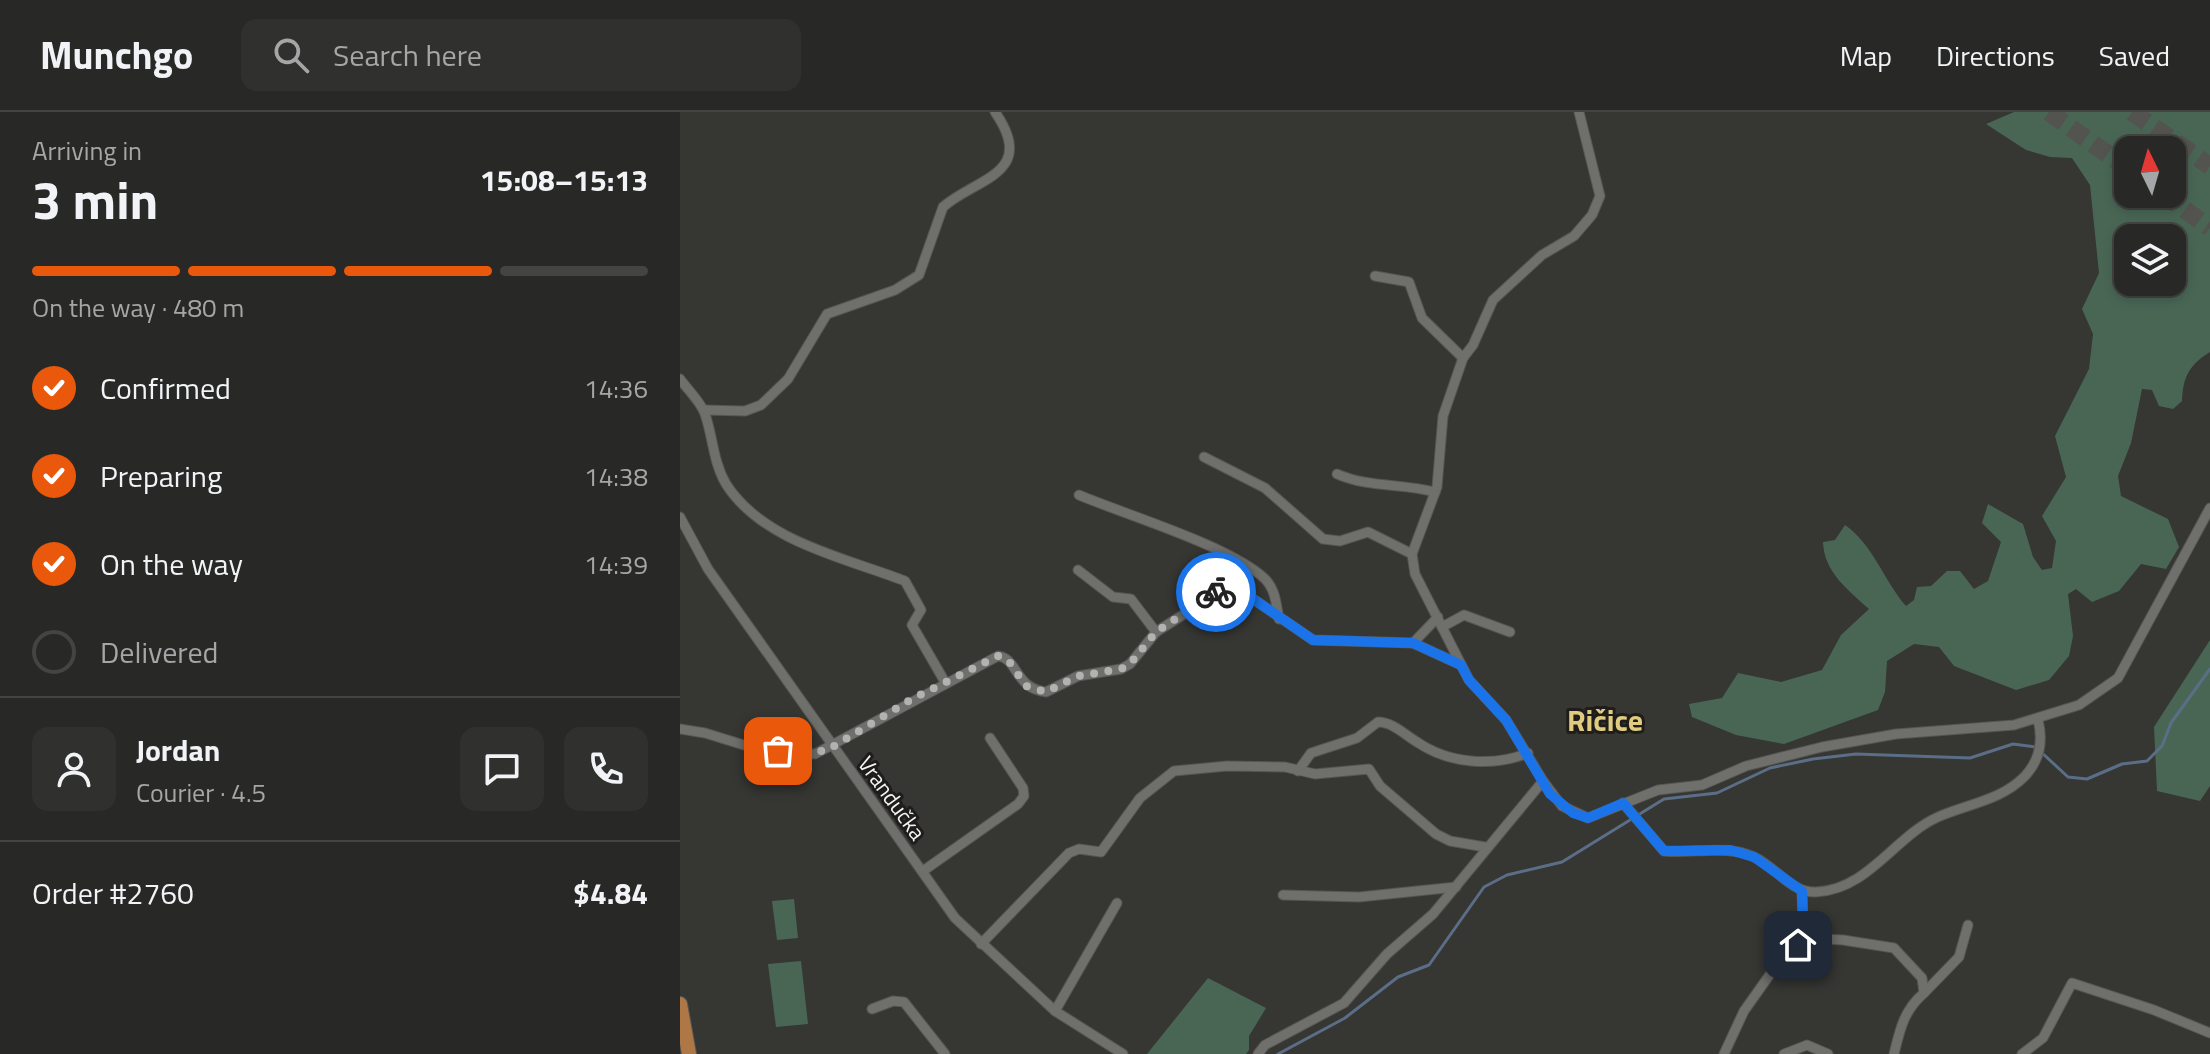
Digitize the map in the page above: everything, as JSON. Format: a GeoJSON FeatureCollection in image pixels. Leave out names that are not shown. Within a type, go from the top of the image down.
{"type":"FeatureCollection","features":[{"type":"Feature","properties":{"kind":"main road"},"geometry":{"type":"LineString","coordinates":[[680,1004],[689,1054]]}},
{"type":"Feature","properties":{"kind":"street"},"geometry":{"type":"LineString","coordinates":[[704,410],[745,411],[761,405],[788,379],[827,314],[895,290],[919,275],[943,207],[988,182],[1003,165],[1008,135],[995,112]]}},
{"type":"Feature","properties":{"kind":"street"},"geometry":{"type":"LineString","coordinates":[[1579,112],[1600,196],[1592,215],[1574,236],[1542,255],[1493,300],[1473,345],[1463,358],[1443,416],[1435,492],[1412,554],[1415,574],[1469,680],[1506,720],[1562,806],[1588,818],[1658,790],[1702,785],[1746,766],[1822,747],[1896,734],[1969,731],[2038,720],[2079,705],[2118,678],[2210,508]]}},
{"type":"Feature","properties":{"kind":"street"},"geometry":{"type":"LineString","coordinates":[[1375,276],[1409,282],[1422,318],[1463,358]]}},
{"type":"Feature","properties":{"kind":"street"},"geometry":{"type":"LineString","coordinates":[[680,379],[704,410],[717,466],[726,484],[751,511],[795,538],[905,581],[921,610],[912,625],[945,682]]}},
{"type":"Feature","properties":{"kind":"street"},"geometry":{"type":"LineString","coordinates":[[1204,457],[1265,488],[1323,539],[1340,541],[1360,531],[1368,532],[1412,554]]}},
{"type":"Feature","properties":{"kind":"street"},"geometry":{"type":"LineString","coordinates":[[1337,474],[1368,485],[1401,484],[1435,492]]}},
{"type":"Feature","properties":{"kind":"street"},"geometry":{"type":"LineString","coordinates":[[1079,495],[1214,549],[1252,570],[1274,591],[1279,619]]}},
{"type":"Feature","properties":{"kind":"street","name":"Vrandučka"},"geometry":{"type":"LineString","coordinates":[[680,517],[708,569],[955,918],[1055,1011],[1123,1054]]}},
{"type":"Feature","properties":{"kind":"street"},"geometry":{"type":"LineString","coordinates":[[1078,570],[1113,597],[1131,599],[1156,632]]}},
{"type":"Feature","properties":{"kind":"street"},"geometry":{"type":"LineString","coordinates":[[680,729],[705,733],[760,750],[815,754],[998,656],[1005,657],[1026,686],[1046,692],[1078,676],[1121,669],[1130,664],[1156,632],[1225,588],[1240,590],[1279,619],[1319,642],[1413,643],[1461,665]]}},
{"type":"Feature","properties":{"kind":"street"},"geometry":{"type":"LineString","coordinates":[[1413,643],[1440,622],[1464,615],[1510,632]]}},
{"type":"Feature","properties":{"kind":"street"},"geometry":{"type":"LineString","coordinates":[[1623,803],[1664,851],[1730,850],[1754,857],[1802,891],[1828,891],[1854,880],[1936,818],[2009,790],[2028,773],[2042,743],[2038,720]]}},
{"type":"Feature","properties":{"kind":"street"},"geometry":{"type":"LineString","coordinates":[[1298,771],[1311,753],[1357,738],[1378,722],[1402,731],[1419,744],[1474,762],[1496,762],[1528,753]]}},
{"type":"Feature","properties":{"kind":"street"},"geometry":{"type":"LineString","coordinates":[[923,871],[1018,804],[1024,796],[1023,788],[990,738]]}},
{"type":"Feature","properties":{"kind":"street"},"geometry":{"type":"LineString","coordinates":[[981,944],[1069,853],[1079,849],[1101,852],[1140,798],[1174,771],[1227,766],[1285,767],[1315,774],[1373,771],[1380,786],[1436,834],[1450,841],[1485,847]]}},
{"type":"Feature","properties":{"kind":"street"},"geometry":{"type":"LineString","coordinates":[[1258,1054],[1265,1045],[1344,1003],[1387,954],[1433,914],[1485,847],[1543,781]]}},
{"type":"Feature","properties":{"kind":"street"},"geometry":{"type":"LineString","coordinates":[[1283,895],[1359,897],[1456,887]]}},
{"type":"Feature","properties":{"kind":"street"},"geometry":{"type":"LineString","coordinates":[[1798,945],[1803,923],[1802,891]]}},
{"type":"Feature","properties":{"kind":"street"},"geometry":{"type":"LineString","coordinates":[[1055,1011],[1117,903]]}},
{"type":"Feature","properties":{"kind":"street"},"geometry":{"type":"LineString","coordinates":[[1894,1054],[1901,1023],[1911,1004],[1959,957],[1968,925]]}},
{"type":"Feature","properties":{"kind":"street"},"geometry":{"type":"LineString","coordinates":[[1724,1054],[1744,1011],[1776,966],[1798,945],[1824,939],[1894,948],[1922,978],[1924,993]]}},
{"type":"Feature","properties":{"kind":"street"},"geometry":{"type":"LineString","coordinates":[[2022,1054],[2043,1038],[2072,983],[2154,1010],[2210,1033]]}},
{"type":"Feature","properties":{"kind":"street"},"geometry":{"type":"LineString","coordinates":[[872,1009],[893,1001],[904,1002],[945,1054]]}},
{"type":"Feature","properties":{"kind":"street"},"geometry":{"type":"LineString","coordinates":[[1784,1054],[1807,1045],[1828,1054]]}},
{"type":"Feature","properties":{"kind":"green space"},"geometry":{"type":"Polygon","coordinates":[[[2014,112],[2210,112],[2210,352],[2188,372],[2182,401],[2173,409],[2159,406],[2152,390],[2142,389],[2131,443],[2118,476],[2121,496],[2168,519],[2179,547],[2166,569],[2141,564],[2119,591],[2092,602],[2076,589],[2068,594],[2073,636],[2069,656],[2049,680],[2016,690],[1954,666],[1939,647],[1914,644],[1887,661],[1885,692],[1878,710],[1784,744],[1736,735],[1692,717],[1689,704],[1722,698],[1738,673],[1781,682],[1822,670],[1841,635],[1869,609],[1838,580],[1824,553],[1823,542],[1835,540],[1845,525],[1871,552],[1906,606],[1914,600],[1917,587],[1931,586],[1947,571],[1960,571],[1974,589],[1988,581],[2001,542],[1982,523],[1988,504],[2023,524],[2033,557],[2042,570],[2052,568],[2056,541],[2042,516],[2066,477],[2055,436],[2089,369],[2093,334],[2082,309],[2099,273],[2090,185],[2072,158],[2050,157],[2026,150],[1986,124],[2014,112]]]}},
{"type":"Feature","properties":{"kind":"green space"},"geometry":{"type":"Polygon","coordinates":[[[2210,640],[2210,786],[2200,801],[2157,791],[2154,727],[2210,640]]]}},
{"type":"Feature","properties":{"kind":"green space"},"geometry":{"type":"Polygon","coordinates":[[[794,899],[798,938],[777,940],[772,901],[794,899]]]}},
{"type":"Feature","properties":{"kind":"green space"},"geometry":{"type":"Polygon","coordinates":[[[801,961],[808,1024],[776,1027],[768,964],[801,961]]]}},
{"type":"Feature","properties":{"kind":"green space"},"geometry":{"type":"Polygon","coordinates":[[[1208,978],[1266,1008],[1249,1036],[1246,1054],[1147,1054],[1208,978]]]}},
{"type":"Feature","properties":{"kind":"waterway"},"geometry":{"type":"LineString","coordinates":[[2041,752],[2068,777],[2087,779],[2122,764],[2147,761],[2162,746],[2171,723],[2210,669]]}},
{"type":"Feature","properties":{"kind":"waterway"},"geometry":{"type":"LineString","coordinates":[[1278,1054],[1345,1018],[1398,977],[1429,965],[1484,887],[1507,875],[1562,862],[1664,799],[1717,793],[1770,768],[1813,759],[1856,754],[1970,758],[2013,744],[2036,747]]}},
{"type":"Feature","properties":{"kind":"tunnel"},"geometry":{"type":"LineString","coordinates":[[2049,112],[2114,159]]}},
{"type":"Feature","properties":{"kind":"tunnel"},"geometry":{"type":"LineString","coordinates":[[2132,112],[2210,166]]}},
{"type":"Feature","properties":{"kind":"tunnel"},"geometry":{"type":"LineString","coordinates":[[2182,208],[2210,228]]}},
{"type":"Feature","properties":{"kind":"way so far"},"geometry":{"type":"LineString","coordinates":[[778,751],[815,754],[826,751],[912,699],[998,656],[1005,657],[1033,691],[1046,692],[1078,676],[1121,669],[1138,658],[1156,632],[1216,592]]}},
{"type":"Feature","properties":{"kind":"district","name":"Ričice"},"geometry":{"type":"Point","coordinates":[1605,721]}},
{"type":"Feature","properties":{"kind":"route"},"geometry":{"type":"LineString","coordinates":[[1216,592],[1225,588],[1240,590],[1272,615],[1319,642],[1413,643],[1461,665],[1469,680],[1506,720],[1550,794],[1562,806],[1588,818],[1623,803],[1664,851],[1730,850],[1754,857],[1802,891],[1803,923],[1798,945]]}}]}
